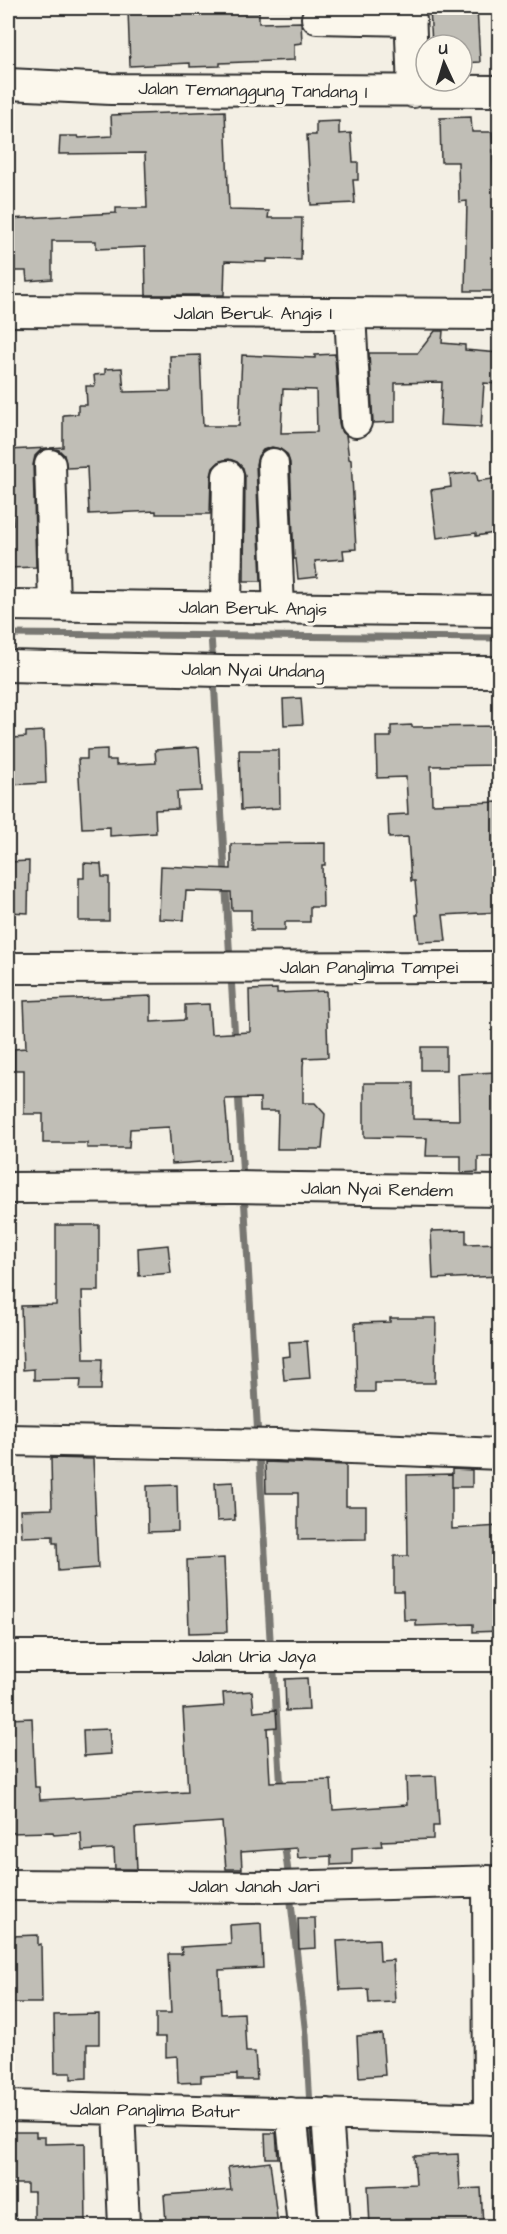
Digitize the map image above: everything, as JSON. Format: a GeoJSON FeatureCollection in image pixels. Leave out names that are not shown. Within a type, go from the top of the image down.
{"type":"FeatureCollection","features":[{"type":"Feature","properties":{"kind":"street"},"geometry":{"type":"LineString","coordinates":[[317,18],[411,14],[413,92]]}},
{"type":"Feature","properties":{"kind":"street","name":"Jalan Temanggung Tandang I"},"geometry":{"type":"LineString","coordinates":[[8,84],[111,89],[500,91]]}},
{"type":"Feature","properties":{"kind":"street","name":"Jalan Beruk Angis I"},"geometry":{"type":"LineString","coordinates":[[8,311],[500,314]]}},
{"type":"Feature","properties":{"kind":"street"},"geometry":{"type":"LineString","coordinates":[[350,314],[356,422]]}},
{"type":"Feature","properties":{"kind":"street"},"geometry":{"type":"LineString","coordinates":[[273,464],[279,609]]}},
{"type":"Feature","properties":{"kind":"street"},"geometry":{"type":"LineString","coordinates":[[50,465],[54,605]]}},
{"type":"Feature","properties":{"kind":"street"},"geometry":{"type":"LineString","coordinates":[[226,608],[228,476]]}},
{"type":"Feature","properties":{"kind":"street","name":"Jalan Beruk Angis"},"geometry":{"type":"LineString","coordinates":[[8,605],[500,611]]}},
{"type":"Feature","properties":{"kind":"street","name":"Jalan Nyai Undang"},"geometry":{"type":"LineString","coordinates":[[8,666],[500,672]]}},
{"type":"Feature","properties":{"kind":"street","name":"Jalan Panglima Tampei"},"geometry":{"type":"LineString","coordinates":[[8,968],[500,967]]}},
{"type":"Feature","properties":{"kind":"street","name":"Jalan Nyai Rendem"},"geometry":{"type":"LineString","coordinates":[[8,1188],[245,1187],[500,1191]]}},
{"type":"Feature","properties":{"kind":"street"},"geometry":{"type":"LineString","coordinates":[[8,1440],[265,1445],[500,1454]]}},
{"type":"Feature","properties":{"kind":"street","name":"Jalan Uria Jaya"},"geometry":{"type":"LineString","coordinates":[[8,1656],[500,1656]]}},
{"type":"Feature","properties":{"kind":"street"},"geometry":{"type":"LineString","coordinates":[[494,1881],[494,2119]]}},
{"type":"Feature","properties":{"kind":"street","name":"Jalan Janah Jari"},"geometry":{"type":"LineString","coordinates":[[8,1885],[292,1887],[494,1881]]}},
{"type":"Feature","properties":{"kind":"street","name":"Jalan Panglima Batur"},"geometry":{"type":"LineString","coordinates":[[8,2106],[494,2119]]}},
{"type":"Feature","properties":{"kind":"street"},"geometry":{"type":"LineString","coordinates":[[119,2109],[124,2226]]}},
{"type":"Feature","properties":{"kind":"street"},"geometry":{"type":"LineString","coordinates":[[303,2226],[310,2114]]}},
{"type":"Feature","properties":{"kind":"street"},"geometry":{"type":"LineString","coordinates":[[310,2114],[335,2226]]}},
{"type":"Feature","properties":{"kind":"building"},"geometry":{"type":"Polygon","coordinates":[[[164,8],[259,8],[259,23],[301,22],[302,43],[294,44],[294,60],[220,63],[220,66],[190,67],[190,63],[130,66],[128,10],[164,10],[164,8]]]}},
{"type":"Feature","properties":{"kind":"building"},"geometry":{"type":"Polygon","coordinates":[[[430,8],[477,8],[480,62],[474,62],[474,33],[431,33],[430,8]]]}},
{"type":"Feature","properties":{"kind":"building"},"geometry":{"type":"Polygon","coordinates":[[[225,111],[229,210],[269,211],[268,218],[302,218],[301,260],[225,261],[224,295],[146,295],[145,247],[96,249],[96,241],[52,241],[52,279],[27,281],[26,271],[14,271],[13,257],[8,258],[8,219],[116,213],[116,208],[147,208],[145,153],[59,154],[60,136],[78,136],[79,138],[112,136],[111,115],[225,111]]]}},
{"type":"Feature","properties":{"kind":"building"},"geometry":{"type":"Polygon","coordinates":[[[471,117],[472,132],[492,132],[496,211],[500,211],[498,291],[465,291],[467,201],[459,202],[458,162],[441,162],[440,118],[471,117]]]}},
{"type":"Feature","properties":{"kind":"building"},"geometry":{"type":"Polygon","coordinates":[[[339,121],[339,134],[351,133],[353,162],[358,162],[358,180],[353,180],[355,203],[311,205],[307,135],[316,135],[316,122],[339,121]]]}},
{"type":"Feature","properties":{"kind":"building"},"geometry":{"type":"Polygon","coordinates":[[[435,331],[443,331],[442,343],[465,345],[465,350],[499,353],[497,384],[484,383],[481,427],[440,425],[442,382],[395,383],[395,422],[373,423],[369,353],[418,353],[435,331]]]}},
{"type":"Feature","properties":{"kind":"building"},"geometry":{"type":"Polygon","coordinates":[[[335,354],[339,423],[341,431],[346,435],[351,460],[356,549],[343,550],[344,559],[315,561],[317,577],[298,579],[296,559],[294,559],[290,463],[287,454],[280,449],[272,447],[263,450],[258,456],[256,464],[261,581],[244,581],[245,476],[243,468],[237,462],[229,459],[220,461],[213,468],[210,514],[156,514],[156,511],[89,514],[87,467],[67,468],[64,455],[59,450],[50,448],[63,447],[63,415],[78,414],[78,405],[87,405],[86,386],[95,386],[94,375],[105,374],[105,369],[122,368],[124,392],[171,391],[170,356],[200,355],[203,426],[239,426],[242,355],[315,358],[315,355],[335,354]],[[283,389],[281,433],[317,432],[316,390],[283,389]]]}},
{"type":"Feature","properties":{"kind":"building"},"geometry":{"type":"Polygon","coordinates":[[[48,448],[35,456],[33,465],[36,567],[8,568],[8,525],[13,525],[11,492],[8,492],[8,450],[48,448]]]}},
{"type":"Feature","properties":{"kind":"building"},"geometry":{"type":"Polygon","coordinates":[[[476,472],[478,481],[500,478],[500,532],[437,538],[431,490],[451,487],[450,475],[476,472]]]}},
{"type":"Feature","properties":{"kind":"building"},"geometry":{"type":"Polygon","coordinates":[[[301,698],[303,724],[284,725],[283,699],[301,698]]]}},
{"type":"Feature","properties":{"kind":"building"},"geometry":{"type":"Polygon","coordinates":[[[412,725],[412,727],[500,726],[500,765],[431,766],[432,804],[500,802],[500,912],[443,915],[446,941],[419,942],[415,881],[411,881],[408,837],[389,838],[388,815],[408,814],[406,777],[377,778],[376,737],[391,737],[391,726],[412,725]]]}},
{"type":"Feature","properties":{"kind":"building"},"geometry":{"type":"Polygon","coordinates":[[[44,731],[46,783],[8,785],[8,749],[13,749],[13,738],[26,737],[26,732],[44,731]]]}},
{"type":"Feature","properties":{"kind":"building"},"geometry":{"type":"Polygon","coordinates":[[[199,747],[202,791],[177,792],[178,809],[155,810],[156,833],[110,836],[110,827],[82,828],[78,759],[87,759],[87,750],[107,749],[107,760],[116,760],[116,765],[156,763],[155,750],[199,747]]]}},
{"type":"Feature","properties":{"kind":"building"},"geometry":{"type":"Polygon","coordinates":[[[239,750],[279,750],[280,808],[241,810],[239,750]]]}},
{"type":"Feature","properties":{"kind":"building"},"geometry":{"type":"Polygon","coordinates":[[[325,843],[325,865],[322,865],[323,907],[310,907],[310,922],[285,922],[285,930],[251,930],[251,910],[232,910],[231,892],[186,891],[184,920],[159,919],[161,866],[231,869],[231,844],[325,843]]]}},
{"type":"Feature","properties":{"kind":"building"},"geometry":{"type":"Polygon","coordinates":[[[29,861],[28,913],[8,912],[8,862],[29,861]]]}},
{"type":"Feature","properties":{"kind":"building"},"geometry":{"type":"Polygon","coordinates":[[[84,863],[101,864],[102,877],[109,877],[109,921],[79,921],[79,878],[84,878],[84,863]]]}},
{"type":"Feature","properties":{"kind":"building"},"geometry":{"type":"Polygon","coordinates":[[[277,989],[277,993],[326,991],[328,1057],[304,1058],[303,1066],[303,1103],[315,1103],[325,1114],[322,1149],[277,1149],[278,1111],[260,1111],[260,1098],[225,1099],[230,1160],[172,1164],[169,1127],[130,1129],[129,1148],[87,1148],[87,1143],[43,1143],[43,1114],[24,1114],[24,1070],[14,1070],[14,1049],[26,1048],[24,1001],[151,996],[151,1022],[185,1020],[185,1005],[209,1004],[211,1034],[250,1032],[249,990],[277,989]]]}},
{"type":"Feature","properties":{"kind":"building"},"geometry":{"type":"Polygon","coordinates":[[[421,1047],[446,1047],[446,1070],[421,1070],[421,1047]]]}},
{"type":"Feature","properties":{"kind":"building"},"geometry":{"type":"Polygon","coordinates":[[[496,1072],[499,1157],[478,1157],[478,1172],[461,1173],[461,1156],[426,1156],[427,1138],[364,1137],[364,1083],[413,1083],[413,1119],[459,1120],[458,1074],[496,1072]]]}},
{"type":"Feature","properties":{"kind":"building"},"geometry":{"type":"Polygon","coordinates":[[[56,1225],[99,1225],[99,1291],[82,1291],[84,1359],[102,1359],[101,1390],[80,1390],[81,1379],[34,1380],[34,1369],[23,1370],[21,1306],[56,1305],[56,1225]]]}},
{"type":"Feature","properties":{"kind":"building"},"geometry":{"type":"Polygon","coordinates":[[[466,1230],[466,1244],[500,1243],[500,1276],[433,1279],[431,1231],[466,1230]]]}},
{"type":"Feature","properties":{"kind":"building"},"geometry":{"type":"Polygon","coordinates":[[[168,1245],[171,1273],[139,1276],[138,1248],[168,1245]]]}},
{"type":"Feature","properties":{"kind":"building"},"geometry":{"type":"Polygon","coordinates":[[[390,1318],[436,1318],[435,1383],[375,1383],[375,1392],[357,1392],[355,1323],[390,1322],[390,1318]]]}},
{"type":"Feature","properties":{"kind":"building"},"geometry":{"type":"Polygon","coordinates":[[[307,1341],[310,1378],[284,1380],[282,1357],[290,1356],[289,1342],[307,1341]]]}},
{"type":"Feature","properties":{"kind":"building"},"geometry":{"type":"Polygon","coordinates":[[[51,1458],[93,1459],[98,1568],[58,1571],[57,1543],[53,1543],[53,1536],[22,1537],[20,1510],[52,1509],[51,1458]]]}},
{"type":"Feature","properties":{"kind":"building"},"geometry":{"type":"Polygon","coordinates":[[[265,1462],[346,1465],[346,1506],[366,1506],[366,1539],[298,1540],[298,1493],[266,1493],[265,1462]]]}},
{"type":"Feature","properties":{"kind":"building"},"geometry":{"type":"Polygon","coordinates":[[[452,1469],[472,1470],[472,1487],[452,1487],[452,1469]]]}},
{"type":"Feature","properties":{"kind":"building"},"geometry":{"type":"Polygon","coordinates":[[[452,1474],[452,1529],[500,1526],[500,1631],[473,1632],[473,1624],[416,1626],[416,1620],[404,1620],[403,1592],[394,1592],[394,1556],[408,1556],[407,1475],[452,1474]]]}},
{"type":"Feature","properties":{"kind":"building"},"geometry":{"type":"Polygon","coordinates":[[[233,1482],[235,1520],[217,1521],[215,1483],[233,1482]]]}},
{"type":"Feature","properties":{"kind":"building"},"geometry":{"type":"Polygon","coordinates":[[[177,1485],[178,1531],[148,1532],[147,1486],[177,1485]]]}},
{"type":"Feature","properties":{"kind":"building"},"geometry":{"type":"Polygon","coordinates":[[[224,1558],[227,1632],[189,1633],[187,1560],[224,1558]]]}},
{"type":"Feature","properties":{"kind":"building"},"geometry":{"type":"Polygon","coordinates":[[[307,1678],[309,1710],[286,1711],[285,1679],[307,1678]]]}},
{"type":"Feature","properties":{"kind":"building"},"geometry":{"type":"Polygon","coordinates":[[[252,1691],[254,1712],[276,1710],[277,1727],[267,1728],[270,1782],[331,1780],[333,1810],[407,1805],[406,1777],[436,1776],[439,1826],[433,1826],[433,1839],[381,1841],[382,1846],[352,1848],[352,1864],[331,1865],[331,1856],[298,1858],[297,1848],[241,1852],[242,1869],[226,1869],[222,1822],[135,1828],[137,1869],[115,1869],[114,1849],[82,1851],[81,1833],[54,1835],[53,1832],[8,1833],[8,1719],[32,1718],[35,1787],[39,1787],[40,1800],[188,1792],[183,1709],[224,1706],[223,1693],[252,1691]]]}},
{"type":"Feature","properties":{"kind":"building"},"geometry":{"type":"Polygon","coordinates":[[[109,1729],[111,1754],[84,1756],[83,1730],[109,1729]]]}},
{"type":"Feature","properties":{"kind":"building"},"geometry":{"type":"Polygon","coordinates":[[[298,1918],[315,1918],[316,1948],[299,1949],[298,1918]]]}},
{"type":"Feature","properties":{"kind":"building"},"geometry":{"type":"Polygon","coordinates":[[[261,1923],[263,1968],[219,1970],[221,2014],[244,2013],[246,2052],[255,2052],[257,2080],[237,2080],[237,2074],[201,2076],[201,2082],[178,2083],[177,2056],[166,2057],[166,2037],[156,2037],[156,2013],[171,2013],[168,1954],[182,1954],[181,1947],[231,1944],[230,1925],[261,1923]]]}},
{"type":"Feature","properties":{"kind":"building"},"geometry":{"type":"Polygon","coordinates":[[[38,1935],[38,1945],[41,1944],[42,2003],[8,2003],[8,1945],[11,1945],[11,1936],[38,1935]]]}},
{"type":"Feature","properties":{"kind":"building"},"geometry":{"type":"Polygon","coordinates":[[[379,1939],[380,1961],[393,1960],[395,2002],[369,2003],[368,1989],[340,1990],[337,1941],[379,1939]]]}},
{"type":"Feature","properties":{"kind":"building"},"geometry":{"type":"Polygon","coordinates":[[[99,2014],[99,2044],[87,2044],[87,2078],[71,2079],[71,2073],[55,2073],[54,2015],[99,2014]]]}},
{"type":"Feature","properties":{"kind":"building"},"geometry":{"type":"Polygon","coordinates":[[[382,2034],[385,2075],[359,2077],[357,2036],[382,2034]]]}},
{"type":"Feature","properties":{"kind":"building"},"geometry":{"type":"Polygon","coordinates":[[[8,2132],[36,2132],[36,2137],[45,2137],[45,2144],[85,2143],[86,2226],[34,2226],[34,2192],[27,2192],[27,2184],[8,2184],[8,2132]]]}},
{"type":"Feature","properties":{"kind":"building"},"geometry":{"type":"Polygon","coordinates":[[[265,2133],[276,2133],[278,2158],[266,2158],[265,2133]]]}},
{"type":"Feature","properties":{"kind":"building"},"geometry":{"type":"Polygon","coordinates":[[[458,2154],[460,2189],[481,2188],[483,2226],[370,2226],[368,2186],[416,2184],[414,2156],[458,2154]]]}},
{"type":"Feature","properties":{"kind":"building"},"geometry":{"type":"Polygon","coordinates":[[[270,2162],[278,2226],[189,2226],[189,2222],[166,2223],[164,2195],[231,2190],[228,2167],[270,2162]]]}},
{"type":"Feature","properties":{"kind":"waterway"},"geometry":{"type":"LineString","coordinates":[[8,634],[500,638]]}},
{"type":"Feature","properties":{"kind":"waterway"},"geometry":{"type":"LineString","coordinates":[[211,635],[213,665]]}},
{"type":"Feature","properties":{"kind":"waterway"},"geometry":{"type":"LineString","coordinates":[[214,679],[230,962]]}},
{"type":"Feature","properties":{"kind":"waterway"},"geometry":{"type":"LineString","coordinates":[[231,976],[235,1040]]}},
{"type":"Feature","properties":{"kind":"waterway"},"geometry":{"type":"LineString","coordinates":[[238,1090],[243,1180]]}},
{"type":"Feature","properties":{"kind":"waterway"},"geometry":{"type":"LineString","coordinates":[[244,1194],[258,1438]]}},
{"type":"Feature","properties":{"kind":"waterway"},"geometry":{"type":"LineString","coordinates":[[259,1452],[270,1638]]}},
{"type":"Feature","properties":{"kind":"waterway"},"geometry":{"type":"LineString","coordinates":[[274,1673],[281,1791]]}},
{"type":"Feature","properties":{"kind":"waterway"},"geometry":{"type":"LineString","coordinates":[[284,1840],[289,1880]]}},
{"type":"Feature","properties":{"kind":"waterway"},"geometry":{"type":"LineString","coordinates":[[290,1894],[306,2035],[310,2107]]}},
{"type":"Feature","properties":{"kind":"waterway"},"geometry":{"type":"LineString","coordinates":[[310,2121],[314,2194]]}}]}
